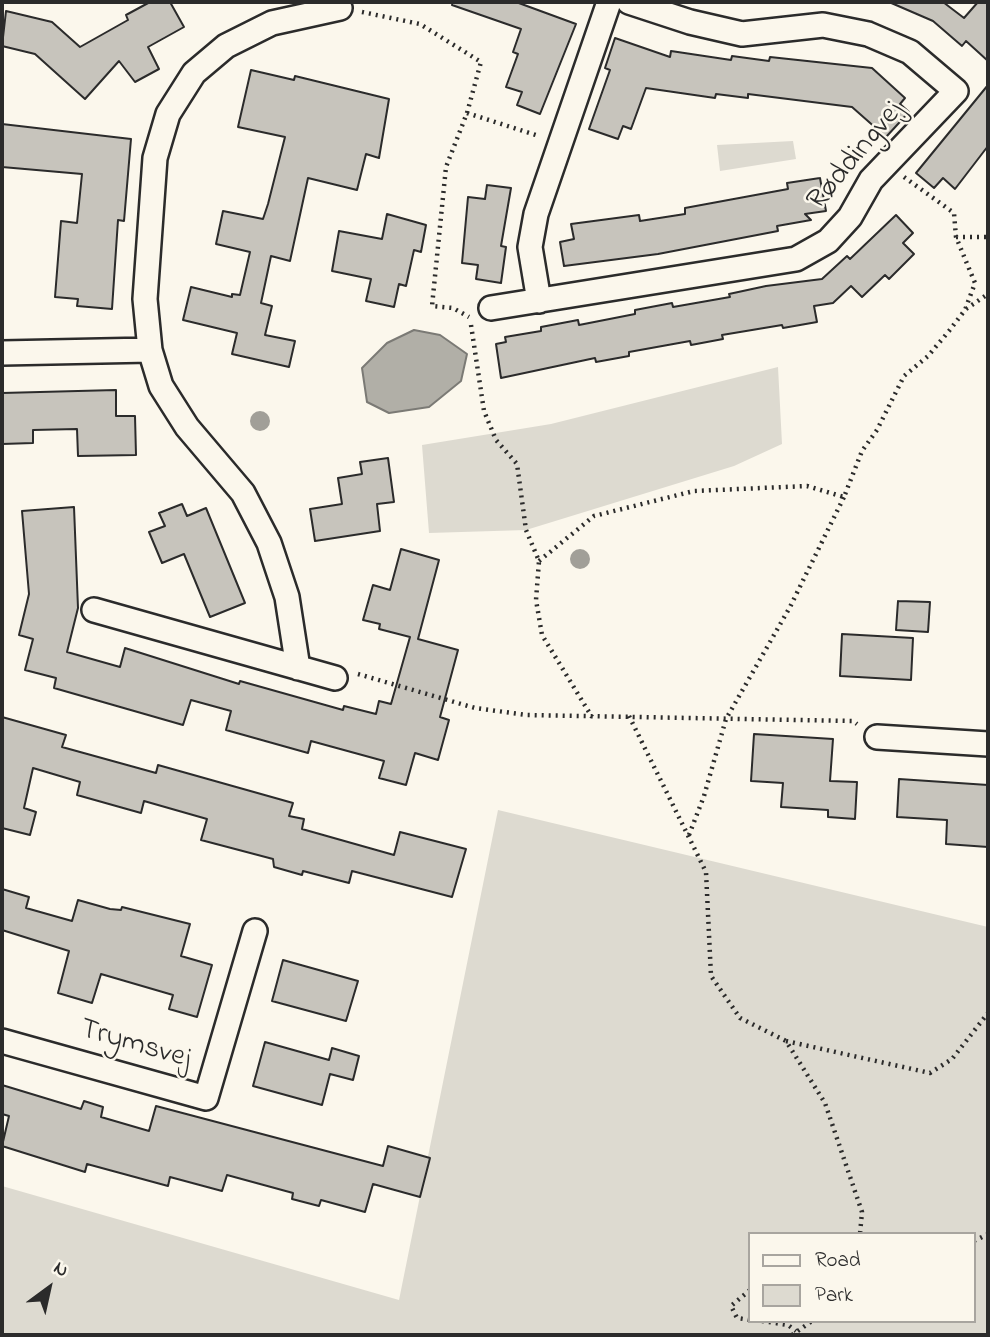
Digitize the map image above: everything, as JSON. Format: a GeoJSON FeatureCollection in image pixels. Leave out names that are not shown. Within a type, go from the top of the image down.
{"type":"FeatureCollection","features":[{"type":"Feature","properties":{"kind":"street"},"geometry":{"type":"LineString","coordinates":[[539,301],[530,247],[536,214],[609,2]]}},
{"type":"Feature","properties":{"kind":"street","name":"Røddingvej"},"geometry":{"type":"LineString","coordinates":[[491,308],[796,259],[828,241],[850,217],[870,180],[956,90],[910,52],[868,34],[823,25],[742,34],[690,22],[629,2]]}},
{"type":"Feature","properties":{"kind":"street"},"geometry":{"type":"LineString","coordinates":[[298,668],[287,597],[269,543],[243,493],[187,427],[167,396],[150,350],[145,299],[155,158],[168,114],[194,74],[226,46],[272,23],[340,8]]}},
{"type":"Feature","properties":{"kind":"street"},"geometry":{"type":"LineString","coordinates":[[2,353],[150,350]]}},
{"type":"Feature","properties":{"kind":"street"},"geometry":{"type":"LineString","coordinates":[[94,610],[335,678]]}},
{"type":"Feature","properties":{"kind":"street"},"geometry":{"type":"LineString","coordinates":[[877,737],[988,744]]}},
{"type":"Feature","properties":{"kind":"street","name":"Trymsvej"},"geometry":{"type":"LineString","coordinates":[[2,1041],[206,1098],[255,931]]}},
{"type":"Feature","properties":{"kind":"path"},"geometry":{"type":"LineString","coordinates":[[467,113],[561,143]]}},
{"type":"Feature","properties":{"kind":"path"},"geometry":{"type":"LineString","coordinates":[[886,164],[954,213],[956,237],[975,283],[965,310]]}},
{"type":"Feature","properties":{"kind":"path"},"geometry":{"type":"LineString","coordinates":[[956,237],[988,237]]}},
{"type":"Feature","properties":{"kind":"path"},"geometry":{"type":"LineString","coordinates":[[688,835],[704,796],[726,719],[790,607],[844,498],[862,451],[877,430],[904,376],[928,356],[965,310],[988,294]]}},
{"type":"Feature","properties":{"kind":"path"},"geometry":{"type":"LineString","coordinates":[[539,561],[594,516],[694,491],[807,486],[844,498]]}},
{"type":"Feature","properties":{"kind":"path"},"geometry":{"type":"LineString","coordinates":[[335,678],[347,671],[475,708],[527,715],[853,721],[877,737]]}},
{"type":"Feature","properties":{"kind":"path"},"geometry":{"type":"LineString","coordinates":[[629,716],[706,872],[710,976],[740,1018],[786,1041],[930,1073],[952,1059],[988,1013]]}},
{"type":"Feature","properties":{"kind":"path"},"geometry":{"type":"LineString","coordinates":[[786,1041],[825,1103],[862,1212],[860,1232]]}},
{"type":"Feature","properties":{"kind":"path"},"geometry":{"type":"LineString","coordinates":[[748,1292],[730,1306],[737,1318],[748,1320]]}},
{"type":"Feature","properties":{"kind":"path"},"geometry":{"type":"LineString","coordinates":[[775,1323],[788,1325],[794,1333],[809,1323]]}},
{"type":"Feature","properties":{"kind":"green space"},"geometry":{"type":"Polygon","coordinates":[[[793,141],[796,159],[720,171],[717,145],[793,141]]]}},
{"type":"Feature","properties":{"kind":"green space"},"geometry":{"type":"Polygon","coordinates":[[[778,367],[782,444],[734,466],[526,530],[429,533],[422,445],[551,424],[778,367]]]}},
{"type":"Feature","properties":{"kind":"green space"},"geometry":{"type":"Polygon","coordinates":[[[498,810],[988,927],[988,1335],[2,1335],[2,1186],[399,1300],[498,810]]]}},
{"type":"Feature","properties":{"kind":"shaded area"},"geometry":{"type":"Polygon","coordinates":[[[414,330],[440,335],[467,354],[461,381],[429,407],[389,413],[367,402],[362,368],[387,343],[414,330]]]}},
{"type":"Feature","properties":{"kind":"building"},"geometry":{"type":"Polygon","coordinates":[[[150,2],[170,2],[184,27],[148,47],[159,69],[135,82],[119,61],[85,99],[35,54],[2,46],[6,11],[52,22],[80,47],[128,20],[126,15],[150,2]]]}},
{"type":"Feature","properties":{"kind":"building"},"geometry":{"type":"Polygon","coordinates":[[[453,2],[516,2],[576,24],[540,114],[517,105],[522,92],[506,87],[518,54],[513,52],[521,29],[452,5],[453,2]]]}},
{"type":"Feature","properties":{"kind":"building"},"geometry":{"type":"Polygon","coordinates":[[[889,2],[943,2],[964,18],[978,2],[988,2],[988,61],[966,41],[962,46],[933,21],[889,2]]]}},
{"type":"Feature","properties":{"kind":"building"},"geometry":{"type":"Polygon","coordinates":[[[615,38],[670,57],[671,51],[731,60],[732,56],[769,61],[770,57],[872,68],[905,98],[900,104],[909,112],[886,137],[852,107],[748,94],[748,98],[716,94],[715,98],[646,88],[631,129],[623,126],[618,139],[589,129],[610,70],[605,68],[615,38]]]}},
{"type":"Feature","properties":{"kind":"building"},"geometry":{"type":"Polygon","coordinates":[[[251,70],[294,80],[295,76],[389,99],[379,158],[366,154],[357,190],[308,178],[290,261],[271,256],[261,303],[272,306],[265,335],[295,341],[289,367],[232,354],[237,333],[183,320],[191,287],[232,297],[232,294],[240,295],[250,252],[216,244],[223,211],[263,219],[268,204],[285,137],[238,127],[251,70]]]}},
{"type":"Feature","properties":{"kind":"building"},"geometry":{"type":"Polygon","coordinates":[[[988,85],[988,146],[955,189],[943,178],[934,188],[916,173],[988,85]]]}},
{"type":"Feature","properties":{"kind":"building"},"geometry":{"type":"Polygon","coordinates":[[[2,124],[131,139],[124,221],[118,220],[112,309],[77,306],[78,299],[55,297],[61,221],[77,223],[82,174],[2,167],[2,124]]]}},
{"type":"Feature","properties":{"kind":"building"},"geometry":{"type":"Polygon","coordinates":[[[820,178],[826,211],[805,214],[811,220],[777,226],[778,231],[658,254],[564,266],[560,242],[574,239],[571,224],[639,215],[640,221],[685,214],[685,208],[788,189],[787,183],[820,178]]]}},
{"type":"Feature","properties":{"kind":"building"},"geometry":{"type":"Polygon","coordinates":[[[487,185],[511,188],[501,246],[506,247],[501,283],[476,279],[478,265],[462,263],[468,197],[485,199],[487,185]]]}},
{"type":"Feature","properties":{"kind":"building"},"geometry":{"type":"Polygon","coordinates":[[[387,214],[426,225],[421,252],[414,250],[406,286],[399,284],[394,307],[366,301],[371,279],[332,271],[339,231],[382,239],[387,214]]]}},
{"type":"Feature","properties":{"kind":"building"},"geometry":{"type":"Polygon","coordinates":[[[896,215],[913,233],[903,243],[914,254],[889,279],[885,275],[862,297],[851,286],[833,303],[814,306],[817,322],[722,335],[723,339],[691,345],[690,341],[629,352],[629,356],[596,362],[595,358],[501,378],[496,344],[506,342],[505,337],[541,331],[541,327],[578,320],[579,325],[635,314],[635,310],[672,303],[673,307],[730,297],[729,294],[766,286],[822,279],[847,256],[850,259],[896,215]]]}},
{"type":"Feature","properties":{"kind":"building"},"geometry":{"type":"Polygon","coordinates":[[[116,390],[116,416],[135,416],[136,455],[78,456],[77,429],[33,430],[33,443],[2,444],[2,393],[116,390]]]}},
{"type":"Feature","properties":{"kind":"building"},"geometry":{"type":"Polygon","coordinates":[[[388,458],[394,502],[377,504],[380,531],[315,541],[310,509],[342,504],[338,478],[362,474],[360,462],[388,458]]]}},
{"type":"Feature","properties":{"kind":"building"},"geometry":{"type":"Polygon","coordinates":[[[182,504],[187,516],[206,508],[245,603],[210,617],[184,554],[162,563],[149,532],[165,526],[159,513],[182,504]]]}},
{"type":"Feature","properties":{"kind":"building"},"geometry":{"type":"Polygon","coordinates":[[[74,507],[78,608],[67,652],[120,667],[125,648],[239,684],[240,681],[343,710],[344,706],[376,714],[379,701],[391,704],[410,637],[379,629],[380,624],[363,620],[373,585],[390,590],[401,549],[439,560],[418,639],[458,650],[440,717],[449,720],[438,760],[415,753],[406,785],[379,778],[384,761],[311,741],[308,753],[226,730],[231,711],[191,700],[183,725],[54,688],[56,678],[25,670],[33,639],[19,635],[29,594],[22,511],[74,507]]]}},
{"type":"Feature","properties":{"kind":"building"},"geometry":{"type":"Polygon","coordinates":[[[898,601],[930,602],[928,632],[896,630],[898,601]]]}},
{"type":"Feature","properties":{"kind":"building"},"geometry":{"type":"Polygon","coordinates":[[[842,634],[913,638],[911,680],[840,676],[842,634]]]}},
{"type":"Feature","properties":{"kind":"building"},"geometry":{"type":"Polygon","coordinates":[[[2,717],[66,735],[62,747],[156,773],[158,765],[293,803],[289,816],[304,819],[302,829],[394,855],[400,832],[466,849],[452,897],[352,871],[349,883],[303,871],[302,875],[274,867],[273,859],[201,840],[207,819],[144,801],[141,813],[77,795],[80,782],[33,768],[24,808],[36,812],[30,835],[2,828],[2,717]]]}},
{"type":"Feature","properties":{"kind":"building"},"geometry":{"type":"Polygon","coordinates":[[[754,734],[833,739],[830,781],[857,782],[855,819],[828,817],[828,810],[781,807],[783,783],[751,781],[754,734]]]}},
{"type":"Feature","properties":{"kind":"building"},"geometry":{"type":"Polygon","coordinates":[[[899,779],[988,785],[988,847],[946,844],[947,820],[897,817],[899,779]]]}},
{"type":"Feature","properties":{"kind":"building"},"geometry":{"type":"Polygon","coordinates":[[[2,889],[29,897],[26,908],[72,921],[78,900],[110,909],[121,910],[122,907],[190,924],[181,956],[212,965],[197,1017],[169,1009],[173,995],[101,974],[92,1003],[58,993],[69,951],[2,930],[2,889]]]}},
{"type":"Feature","properties":{"kind":"building"},"geometry":{"type":"Polygon","coordinates":[[[283,960],[358,981],[346,1021],[272,1001],[283,960]]]}},
{"type":"Feature","properties":{"kind":"building"},"geometry":{"type":"Polygon","coordinates":[[[265,1042],[329,1060],[332,1048],[359,1056],[353,1080],[330,1074],[322,1105],[253,1086],[265,1042]]]}},
{"type":"Feature","properties":{"kind":"building"},"geometry":{"type":"Polygon","coordinates":[[[2,1085],[81,1109],[84,1101],[103,1107],[101,1117],[149,1131],[156,1106],[383,1166],[388,1146],[430,1158],[420,1197],[373,1184],[365,1212],[321,1200],[319,1206],[292,1199],[293,1193],[227,1175],[222,1191],[170,1177],[168,1186],[87,1164],[85,1172],[2,1146],[9,1116],[2,1114],[2,1085]]]}}]}
